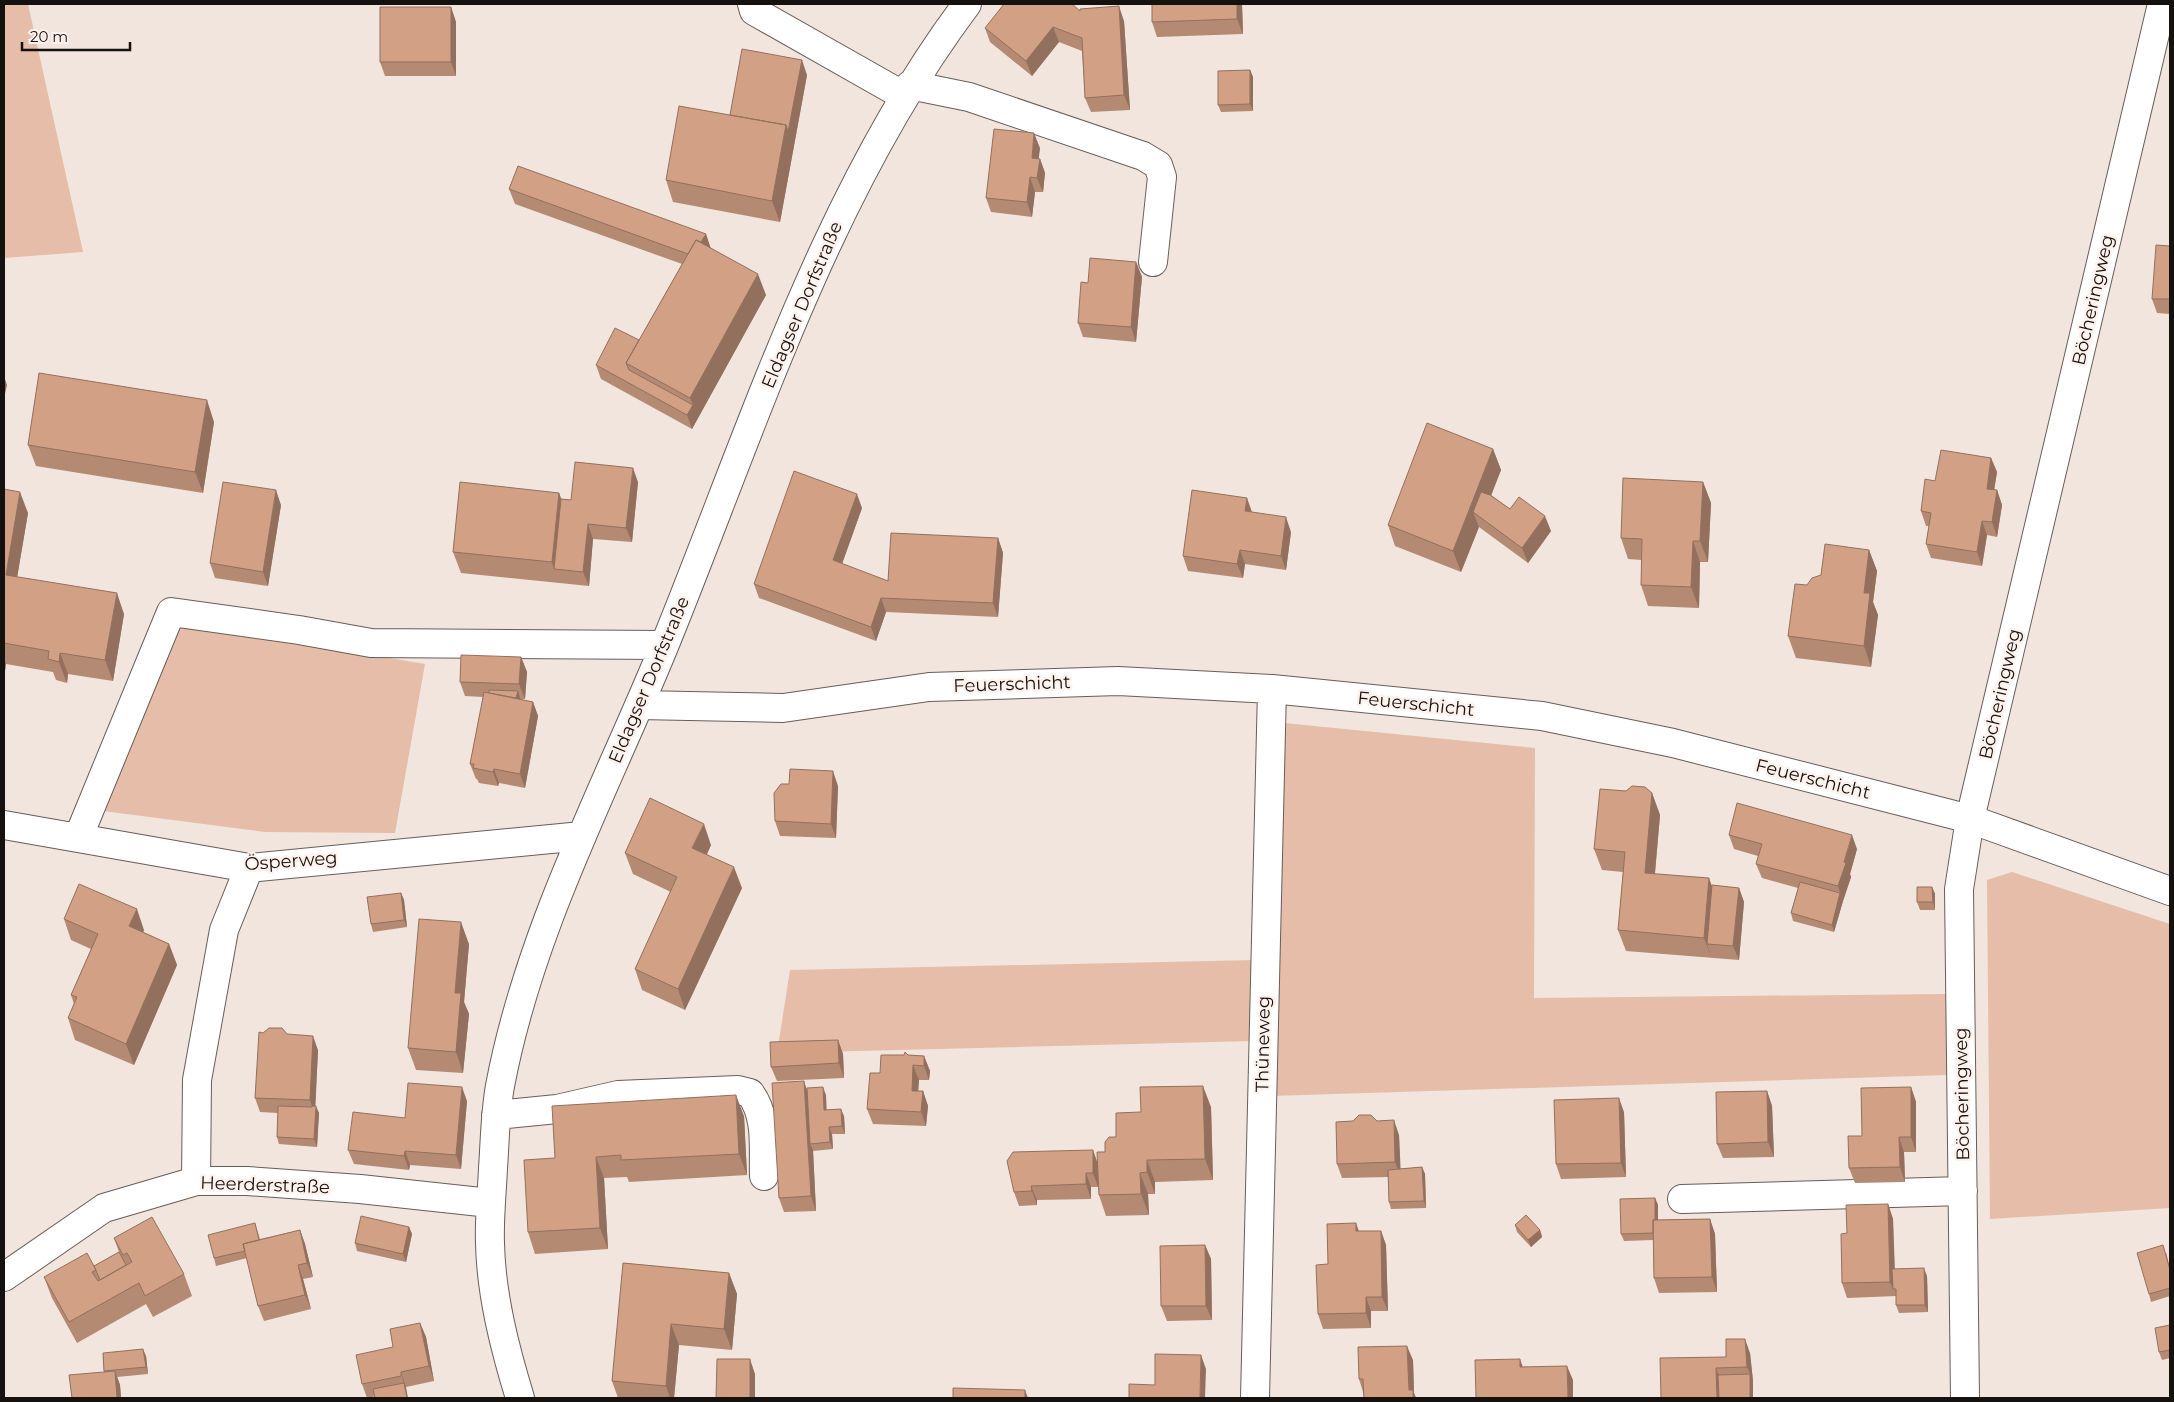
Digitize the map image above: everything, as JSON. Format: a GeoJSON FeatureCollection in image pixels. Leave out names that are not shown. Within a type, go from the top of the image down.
{"type":"FeatureCollection","features":[{"type":"Feature","properties":{"kind":"street"},"geometry":{"type":"LineString","coordinates":[[752,4],[754,11],[907,90],[969,97],[1144,156],[1158,165],[1162,177],[1154,262]]}},
{"type":"Feature","properties":{"kind":"street","name":"Eldagser Dorfstraße"},"geometry":{"type":"LineString","coordinates":[[520,1398],[495,1290],[490,1248],[490,1203],[496,1114],[517,1011],[540,941],[582,836],[664,645],[820,260],[865,166],[907,90],[967,4]]}},
{"type":"Feature","properties":{"kind":"street","name":"Böcheringweg"},"geometry":{"type":"LineString","coordinates":[[1965,1398],[1959,889],[1970,819],[2162,4]]}},
{"type":"Feature","properties":{"kind":"street"},"geometry":{"type":"LineString","coordinates":[[78,838],[171,612],[299,630],[371,643],[664,645]]}},
{"type":"Feature","properties":{"kind":"street","name":"Feuerschicht"},"geometry":{"type":"LineString","coordinates":[[639,705],[782,708],[929,687],[1098,682],[1272,689],[1542,716],[1673,743],[1970,819],[2170,891]]}},
{"type":"Feature","properties":{"kind":"street","name":"Thüneweg"},"geometry":{"type":"LineString","coordinates":[[1255,1398],[1272,689]]}},
{"type":"Feature","properties":{"kind":"street","name":"Ösperweg"},"geometry":{"type":"LineString","coordinates":[[4,826],[248,868],[408,851],[582,836]]}},
{"type":"Feature","properties":{"kind":"street"},"geometry":{"type":"LineString","coordinates":[[196,1181],[197,1080],[224,930],[248,868]]}},
{"type":"Feature","properties":{"kind":"street"},"geometry":{"type":"LineString","coordinates":[[496,1114],[557,1109],[618,1095],[738,1090],[750,1093],[760,1111],[763,1124],[764,1176]]}},
{"type":"Feature","properties":{"kind":"street","name":"Heerderstraße"},"geometry":{"type":"LineString","coordinates":[[4,1276],[104,1208],[196,1181],[247,1181],[360,1189],[490,1203]]}},
{"type":"Feature","properties":{"kind":"street"},"geometry":{"type":"LineString","coordinates":[[1682,1199],[1963,1191]]}},
{"type":"Feature","properties":{"kind":"shaded area"},"geometry":{"type":"Polygon","coordinates":[[[4,4],[28,4],[83,252],[4,258],[4,4]]]}},
{"type":"Feature","properties":{"kind":"shaded area"},"geometry":{"type":"Polygon","coordinates":[[[179,622],[425,664],[395,833],[265,832],[103,811],[179,622]]]}},
{"type":"Feature","properties":{"kind":"shaded area"},"geometry":{"type":"Polygon","coordinates":[[[1284,723],[1535,748],[1534,998],[1947,994],[1947,1075],[1271,1096],[1284,723]]]}},
{"type":"Feature","properties":{"kind":"shaded area"},"geometry":{"type":"Polygon","coordinates":[[[2012,872],[2170,924],[2170,1208],[1990,1219],[1987,880],[2012,872]]]}},
{"type":"Feature","properties":{"kind":"shaded area"},"geometry":{"type":"Polygon","coordinates":[[[1255,960],[1253,1041],[777,1053],[790,970],[1255,960]]]}},
{"type":"Feature","properties":{"kind":"building"},"geometry":{"type":"Polygon","coordinates":[[[1004,4],[1072,4],[1080,11],[1080,9],[1119,6],[1124,95],[1085,98],[1082,38],[1053,27],[1026,61],[985,28],[1004,4]]]}},
{"type":"Feature","properties":{"kind":"building"},"geometry":{"type":"Polygon","coordinates":[[[1152,4],[1237,4],[1237,19],[1152,22],[1152,4]]]}},
{"type":"Feature","properties":{"kind":"building"},"geometry":{"type":"Polygon","coordinates":[[[380,7],[451,7],[451,62],[380,62],[380,7]]]}},
{"type":"Feature","properties":{"kind":"building"},"geometry":{"type":"Polygon","coordinates":[[[742,49],[802,60],[788,132],[786,125],[730,115],[742,49]]]}},
{"type":"Feature","properties":{"kind":"building"},"geometry":{"type":"Polygon","coordinates":[[[1250,70],[1250,104],[1218,105],[1218,71],[1250,70]]]}},
{"type":"Feature","properties":{"kind":"building"},"geometry":{"type":"Polygon","coordinates":[[[679,106],[786,125],[772,201],[666,180],[679,106]]]}},
{"type":"Feature","properties":{"kind":"building"},"geometry":{"type":"Polygon","coordinates":[[[994,129],[1034,133],[1032,158],[1040,159],[1037,178],[1030,177],[1027,202],[986,198],[994,129]]]}},
{"type":"Feature","properties":{"kind":"building"},"geometry":{"type":"Polygon","coordinates":[[[518,166],[706,234],[701,242],[696,240],[688,254],[509,189],[518,166]]]}},
{"type":"Feature","properties":{"kind":"building"},"geometry":{"type":"Polygon","coordinates":[[[696,240],[758,274],[690,398],[626,363],[696,240]]]}},
{"type":"Feature","properties":{"kind":"building"},"geometry":{"type":"Polygon","coordinates":[[[2156,245],[2170,246],[2170,299],[2152,299],[2156,245]]]}},
{"type":"Feature","properties":{"kind":"building"},"geometry":{"type":"Polygon","coordinates":[[[1090,258],[1136,262],[1131,327],[1078,323],[1081,282],[1088,283],[1090,258]]]}},
{"type":"Feature","properties":{"kind":"building"},"geometry":{"type":"Polygon","coordinates":[[[615,328],[639,340],[626,363],[629,370],[693,405],[687,415],[596,365],[615,328]]]}},
{"type":"Feature","properties":{"kind":"building"},"geometry":{"type":"Polygon","coordinates":[[[39,373],[207,400],[195,472],[28,445],[39,373]]]}},
{"type":"Feature","properties":{"kind":"building"},"geometry":{"type":"Polygon","coordinates":[[[1427,423],[1493,449],[1453,551],[1388,525],[1427,423]]]}},
{"type":"Feature","properties":{"kind":"building"},"geometry":{"type":"Polygon","coordinates":[[[1941,450],[1991,458],[1987,489],[1997,490],[1992,522],[1982,521],[1977,552],[1926,544],[1931,513],[1921,511],[1925,479],[1935,481],[1941,450]]]}},
{"type":"Feature","properties":{"kind":"building"},"geometry":{"type":"Polygon","coordinates":[[[575,462],[633,468],[626,528],[588,524],[583,572],[554,569],[561,499],[571,500],[575,462]]]}},
{"type":"Feature","properties":{"kind":"building"},"geometry":{"type":"Polygon","coordinates":[[[794,471],[857,494],[833,560],[888,581],[891,533],[998,538],[993,603],[881,598],[871,627],[754,584],[794,471]]]}},
{"type":"Feature","properties":{"kind":"building"},"geometry":{"type":"Polygon","coordinates":[[[1623,478],[1703,482],[1700,541],[1693,541],[1691,587],[1641,585],[1642,539],[1621,538],[1623,478]]]}},
{"type":"Feature","properties":{"kind":"building"},"geometry":{"type":"Polygon","coordinates":[[[223,482],[276,490],[263,572],[210,563],[223,482]]]}},
{"type":"Feature","properties":{"kind":"building"},"geometry":{"type":"Polygon","coordinates":[[[460,482],[559,493],[552,562],[453,552],[460,482]]]}},
{"type":"Feature","properties":{"kind":"building"},"geometry":{"type":"Polygon","coordinates":[[[4,489],[20,492],[6,575],[117,593],[105,660],[60,653],[59,662],[48,659],[49,651],[4,643],[4,489]]]}},
{"type":"Feature","properties":{"kind":"building"},"geometry":{"type":"Polygon","coordinates":[[[1192,490],[1247,498],[1245,511],[1286,517],[1281,556],[1240,550],[1237,564],[1183,556],[1192,490]]]}},
{"type":"Feature","properties":{"kind":"building"},"geometry":{"type":"Polygon","coordinates":[[[1481,492],[1490,495],[1510,509],[1519,497],[1545,516],[1522,548],[1473,512],[1481,492]]]}},
{"type":"Feature","properties":{"kind":"building"},"geometry":{"type":"Polygon","coordinates":[[[1825,544],[1869,550],[1864,593],[1870,593],[1864,646],[1788,636],[1795,584],[1807,585],[1812,578],[1821,575],[1825,544]]]}},
{"type":"Feature","properties":{"kind":"building"},"geometry":{"type":"Polygon","coordinates":[[[461,655],[521,657],[519,684],[460,682],[461,655]]]}},
{"type":"Feature","properties":{"kind":"building"},"geometry":{"type":"Polygon","coordinates":[[[489,690],[518,691],[516,698],[489,693],[489,690]]]}},
{"type":"Feature","properties":{"kind":"building"},"geometry":{"type":"Polygon","coordinates":[[[484,692],[533,702],[520,774],[494,769],[493,772],[473,768],[474,764],[470,764],[484,692]]]}},
{"type":"Feature","properties":{"kind":"building"},"geometry":{"type":"Polygon","coordinates":[[[790,769],[833,771],[831,824],[775,821],[774,793],[781,784],[789,784],[790,769]]]}},
{"type":"Feature","properties":{"kind":"building"},"geometry":{"type":"Polygon","coordinates":[[[1632,786],[1645,787],[1652,793],[1645,873],[1709,878],[1704,938],[1618,930],[1625,852],[1594,849],[1600,789],[1626,791],[1632,786]]]}},
{"type":"Feature","properties":{"kind":"building"},"geometry":{"type":"Polygon","coordinates":[[[650,798],[704,824],[692,848],[734,867],[678,989],[635,969],[677,877],[625,853],[650,798]]]}},
{"type":"Feature","properties":{"kind":"building"},"geometry":{"type":"Polygon","coordinates":[[[1737,803],[1852,835],[1844,862],[1846,863],[1838,886],[1756,864],[1762,844],[1729,835],[1737,803]]]}},
{"type":"Feature","properties":{"kind":"building"},"geometry":{"type":"Polygon","coordinates":[[[1800,882],[1840,893],[1832,925],[1791,913],[1800,882]]]}},
{"type":"Feature","properties":{"kind":"building"},"geometry":{"type":"Polygon","coordinates":[[[79,884],[137,909],[129,926],[169,944],[126,1044],[68,1018],[77,997],[71,995],[98,934],[64,919],[79,884]]]}},
{"type":"Feature","properties":{"kind":"building"},"geometry":{"type":"Polygon","coordinates":[[[1712,885],[1739,888],[1733,946],[1707,944],[1712,885]]]}},
{"type":"Feature","properties":{"kind":"building"},"geometry":{"type":"Polygon","coordinates":[[[1917,887],[1932,887],[1933,902],[1917,902],[1917,887]]]}},
{"type":"Feature","properties":{"kind":"building"},"geometry":{"type":"Polygon","coordinates":[[[401,893],[404,920],[371,924],[367,897],[401,893]]]}},
{"type":"Feature","properties":{"kind":"building"},"geometry":{"type":"Polygon","coordinates":[[[419,919],[461,922],[455,993],[461,993],[456,1052],[408,1048],[419,919]]]}},
{"type":"Feature","properties":{"kind":"building"},"geometry":{"type":"Polygon","coordinates":[[[269,1028],[282,1028],[287,1034],[313,1036],[310,1100],[255,1098],[259,1032],[263,1033],[269,1028]]]}},
{"type":"Feature","properties":{"kind":"building"},"geometry":{"type":"Polygon","coordinates":[[[838,1040],[839,1063],[771,1067],[770,1042],[838,1040]]]}},
{"type":"Feature","properties":{"kind":"building"},"geometry":{"type":"Polygon","coordinates":[[[905,1052],[908,1055],[924,1056],[924,1066],[913,1065],[912,1091],[923,1091],[921,1112],[867,1109],[870,1073],[880,1073],[881,1055],[904,1055],[905,1052]]]}},
{"type":"Feature","properties":{"kind":"building"},"geometry":{"type":"Polygon","coordinates":[[[804,1081],[811,1196],[779,1198],[772,1083],[804,1081]]]}},
{"type":"Feature","properties":{"kind":"building"},"geometry":{"type":"Polygon","coordinates":[[[408,1083],[462,1087],[456,1155],[405,1151],[404,1156],[348,1150],[353,1112],[405,1118],[408,1083]]]}},
{"type":"Feature","properties":{"kind":"building"},"geometry":{"type":"Polygon","coordinates":[[[1203,1086],[1205,1159],[1147,1160],[1147,1172],[1140,1173],[1141,1194],[1099,1195],[1097,1152],[1105,1152],[1105,1142],[1109,1137],[1116,1137],[1116,1113],[1141,1112],[1140,1087],[1203,1086]]]}},
{"type":"Feature","properties":{"kind":"building"},"geometry":{"type":"Polygon","coordinates":[[[823,1087],[824,1110],[841,1109],[842,1126],[829,1127],[830,1142],[810,1144],[807,1088],[823,1087]]]}},
{"type":"Feature","properties":{"kind":"building"},"geometry":{"type":"Polygon","coordinates":[[[1911,1087],[1911,1137],[1899,1137],[1900,1167],[1849,1168],[1848,1136],[1862,1136],[1861,1088],[1911,1087]]]}},
{"type":"Feature","properties":{"kind":"building"},"geometry":{"type":"Polygon","coordinates":[[[1767,1091],[1768,1142],[1717,1144],[1716,1092],[1767,1091]]]}},
{"type":"Feature","properties":{"kind":"building"},"geometry":{"type":"Polygon","coordinates":[[[736,1095],[739,1154],[621,1160],[621,1155],[596,1157],[600,1228],[528,1232],[524,1160],[555,1158],[552,1106],[736,1095]]]}},
{"type":"Feature","properties":{"kind":"building"},"geometry":{"type":"Polygon","coordinates":[[[1619,1098],[1621,1163],[1556,1164],[1554,1100],[1619,1098]]]}},
{"type":"Feature","properties":{"kind":"building"},"geometry":{"type":"Polygon","coordinates":[[[278,1106],[316,1106],[314,1139],[277,1137],[278,1106]]]}},
{"type":"Feature","properties":{"kind":"building"},"geometry":{"type":"Polygon","coordinates":[[[1359,1115],[1371,1115],[1377,1121],[1394,1120],[1395,1162],[1337,1164],[1336,1122],[1353,1121],[1359,1115]]]}},
{"type":"Feature","properties":{"kind":"building"},"geometry":{"type":"Polygon","coordinates":[[[1093,1150],[1093,1173],[1086,1173],[1086,1184],[1031,1186],[1032,1191],[1014,1192],[1007,1161],[1013,1152],[1093,1150]]]}},
{"type":"Feature","properties":{"kind":"building"},"geometry":{"type":"Polygon","coordinates":[[[1422,1167],[1424,1201],[1389,1202],[1388,1170],[1422,1167]]]}},
{"type":"Feature","properties":{"kind":"building"},"geometry":{"type":"Polygon","coordinates":[[[1655,1198],[1653,1233],[1621,1234],[1620,1199],[1655,1198]]]}},
{"type":"Feature","properties":{"kind":"building"},"geometry":{"type":"Polygon","coordinates":[[[1888,1204],[1890,1282],[1842,1283],[1841,1234],[1847,1233],[1846,1205],[1888,1204]]]}},
{"type":"Feature","properties":{"kind":"building"},"geometry":{"type":"Polygon","coordinates":[[[1526,1215],[1540,1230],[1528,1240],[1515,1225],[1526,1215]]]}},
{"type":"Feature","properties":{"kind":"building"},"geometry":{"type":"Polygon","coordinates":[[[361,1216],[409,1227],[403,1254],[355,1243],[361,1216]]]}},
{"type":"Feature","properties":{"kind":"building"},"geometry":{"type":"Polygon","coordinates":[[[152,1217],[184,1274],[145,1296],[139,1283],[69,1322],[44,1277],[87,1253],[96,1270],[92,1272],[98,1281],[132,1262],[127,1253],[123,1255],[114,1238],[152,1217]]]}},
{"type":"Feature","properties":{"kind":"building"},"geometry":{"type":"Polygon","coordinates":[[[1710,1219],[1712,1277],[1654,1278],[1653,1220],[1710,1219]]]}},
{"type":"Feature","properties":{"kind":"building"},"geometry":{"type":"Polygon","coordinates":[[[255,1223],[259,1240],[243,1244],[245,1251],[214,1258],[208,1235],[255,1223]]]}},
{"type":"Feature","properties":{"kind":"building"},"geometry":{"type":"Polygon","coordinates":[[[1356,1223],[1356,1231],[1381,1231],[1382,1297],[1366,1297],[1366,1313],[1318,1314],[1316,1265],[1328,1264],[1327,1224],[1356,1223]]]}},
{"type":"Feature","properties":{"kind":"building"},"geometry":{"type":"Polygon","coordinates":[[[300,1230],[307,1263],[298,1265],[305,1295],[258,1306],[243,1244],[300,1230]]]}},
{"type":"Feature","properties":{"kind":"building"},"geometry":{"type":"Polygon","coordinates":[[[1205,1245],[1206,1306],[1161,1306],[1160,1246],[1205,1245]]]}},
{"type":"Feature","properties":{"kind":"building"},"geometry":{"type":"Polygon","coordinates":[[[2163,1245],[2170,1270],[2170,1288],[2149,1294],[2137,1253],[2163,1245]]]}},
{"type":"Feature","properties":{"kind":"building"},"geometry":{"type":"Polygon","coordinates":[[[119,1252],[126,1265],[100,1280],[94,1266],[119,1252]]]}},
{"type":"Feature","properties":{"kind":"building"},"geometry":{"type":"Polygon","coordinates":[[[623,1263],[729,1273],[724,1329],[671,1324],[666,1386],[612,1381],[623,1263]]]}},
{"type":"Feature","properties":{"kind":"building"},"geometry":{"type":"Polygon","coordinates":[[[1924,1268],[1925,1305],[1896,1305],[1896,1289],[1893,1289],[1892,1269],[1924,1268]]]}},
{"type":"Feature","properties":{"kind":"building"},"geometry":{"type":"Polygon","coordinates":[[[420,1323],[429,1366],[401,1372],[401,1376],[362,1384],[356,1355],[393,1347],[390,1329],[420,1323]]]}},
{"type":"Feature","properties":{"kind":"building"},"geometry":{"type":"Polygon","coordinates":[[[2170,1325],[2170,1350],[2159,1352],[2155,1328],[2170,1325]]]}},
{"type":"Feature","properties":{"kind":"building"},"geometry":{"type":"Polygon","coordinates":[[[1726,1339],[1745,1339],[1747,1367],[1716,1368],[1717,1398],[1661,1398],[1660,1358],[1726,1357],[1726,1339]]]}},
{"type":"Feature","properties":{"kind":"building"},"geometry":{"type":"Polygon","coordinates":[[[1407,1346],[1409,1390],[1413,1390],[1413,1398],[1364,1398],[1363,1379],[1359,1379],[1358,1347],[1407,1346]]]}},
{"type":"Feature","properties":{"kind":"building"},"geometry":{"type":"Polygon","coordinates":[[[143,1349],[146,1367],[104,1371],[103,1353],[143,1349]]]}},
{"type":"Feature","properties":{"kind":"building"},"geometry":{"type":"Polygon","coordinates":[[[1155,1354],[1201,1355],[1200,1398],[1129,1398],[1129,1384],[1155,1385],[1155,1354]]]}},
{"type":"Feature","properties":{"kind":"building"},"geometry":{"type":"Polygon","coordinates":[[[717,1359],[750,1359],[750,1398],[716,1398],[717,1359]]]}},
{"type":"Feature","properties":{"kind":"building"},"geometry":{"type":"Polygon","coordinates":[[[1520,1359],[1520,1367],[1567,1366],[1568,1398],[1476,1398],[1475,1360],[1520,1359]]]}},
{"type":"Feature","properties":{"kind":"building"},"geometry":{"type":"Polygon","coordinates":[[[115,1371],[117,1398],[72,1398],[69,1375],[115,1371]]]}},
{"type":"Feature","properties":{"kind":"building"},"geometry":{"type":"Polygon","coordinates":[[[1750,1374],[1750,1398],[1719,1398],[1718,1375],[1750,1374]]]}},
{"type":"Feature","properties":{"kind":"building"},"geometry":{"type":"Polygon","coordinates":[[[404,1383],[407,1398],[375,1398],[373,1389],[404,1383]]]}},
{"type":"Feature","properties":{"kind":"building"},"geometry":{"type":"Polygon","coordinates":[[[953,1388],[1025,1390],[1025,1398],[953,1398],[953,1388]]]}}]}
